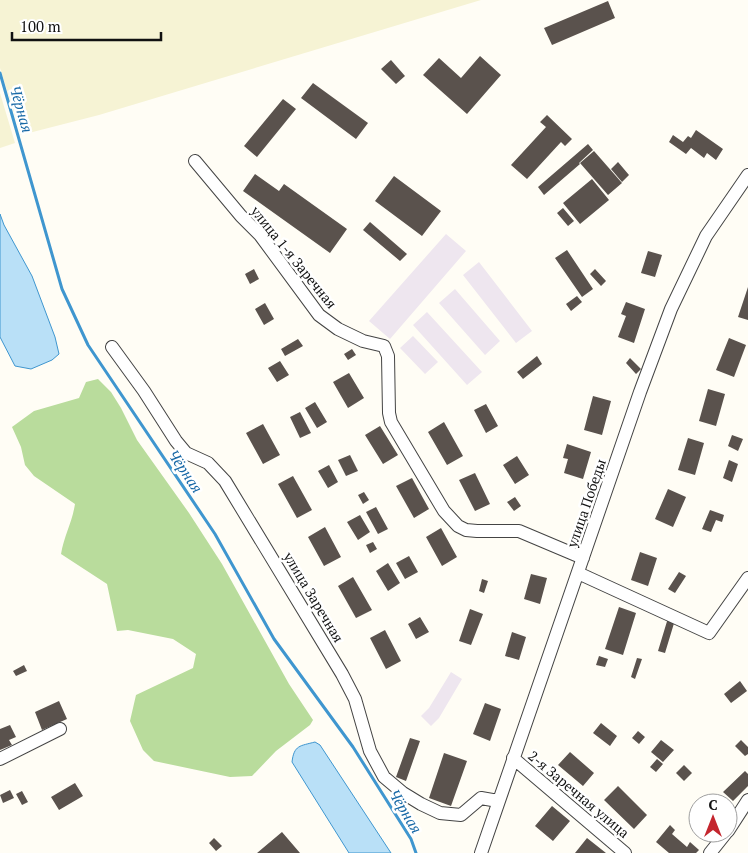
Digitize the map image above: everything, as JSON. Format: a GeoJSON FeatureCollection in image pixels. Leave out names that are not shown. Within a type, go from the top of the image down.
{"type":"FeatureCollection","features":[{"type":"Feature","properties":{"kind":"street","name":"улица 1-я Заречная"},"geometry":{"type":"LineString","coordinates":[[195,161],[241,216],[260,234],[319,315],[363,341],[384,346],[388,356],[389,413],[391,422],[444,511],[458,526],[466,530],[519,532],[583,558]]}},
{"type":"Feature","properties":{"kind":"street","name":"улица Победы"},"geometry":{"type":"LineString","coordinates":[[481,853],[640,392],[671,309],[706,236],[748,175]]}},
{"type":"Feature","properties":{"kind":"street","name":"улица Заречная"},"geometry":{"type":"LineString","coordinates":[[112,348],[186,453],[208,463],[225,481],[342,674],[355,699],[370,751],[384,777],[420,804],[440,813],[461,815],[481,798],[498,801]]}},
{"type":"Feature","properties":{"kind":"street"},"geometry":{"type":"LineString","coordinates":[[578,573],[709,633],[748,578]]}},
{"type":"Feature","properties":{"kind":"street"},"geometry":{"type":"LineString","coordinates":[[0,759],[60,728]]}},
{"type":"Feature","properties":{"kind":"street","name":"2-я Заречная улица"},"geometry":{"type":"LineString","coordinates":[[513,758],[625,853]]}},
{"type":"Feature","properties":{"kind":"street"},"geometry":{"type":"LineString","coordinates":[[738,815],[748,800]]}},
{"type":"Feature","properties":{"kind":"street"},"geometry":{"type":"LineString","coordinates":[[710,853],[718,843]]}},
{"type":"Feature","properties":{"kind":"shaded area"},"geometry":{"type":"Polygon","coordinates":[[[0,0],[481,0],[99,115],[21,135],[0,68],[0,0]]]}},
{"type":"Feature","properties":{"kind":"shaded area"},"geometry":{"type":"Polygon","coordinates":[[[0,93],[15,143],[0,148],[0,93]]]}},
{"type":"Feature","properties":{"kind":"shaded area"},"geometry":{"type":"Polygon","coordinates":[[[446,234],[466,251],[390,339],[369,321],[446,234]]]}},
{"type":"Feature","properties":{"kind":"shaded area"},"geometry":{"type":"Polygon","coordinates":[[[479,262],[532,331],[516,343],[463,275],[479,262]]]}},
{"type":"Feature","properties":{"kind":"shaded area"},"geometry":{"type":"Polygon","coordinates":[[[455,289],[500,341],[485,355],[439,303],[455,289]]]}},
{"type":"Feature","properties":{"kind":"shaded area"},"geometry":{"type":"Polygon","coordinates":[[[427,312],[482,372],[467,385],[413,325],[427,312]]]}},
{"type":"Feature","properties":{"kind":"shaded area"},"geometry":{"type":"Polygon","coordinates":[[[413,336],[438,362],[425,374],[400,348],[413,336]]]}},
{"type":"Feature","properties":{"kind":"shaded area"},"geometry":{"type":"Polygon","coordinates":[[[451,672],[462,679],[439,718],[431,726],[421,716],[429,708],[451,672]]]}},
{"type":"Feature","properties":{"kind":"green space"},"geometry":{"type":"Polygon","coordinates":[[[98,379],[111,392],[137,440],[189,513],[222,564],[289,684],[313,720],[310,725],[276,751],[252,776],[230,777],[154,761],[143,750],[130,721],[136,695],[193,668],[196,654],[173,639],[128,630],[117,631],[107,584],[61,554],[75,504],[34,476],[25,465],[21,447],[12,427],[34,411],[79,398],[86,382],[98,379]]]}},
{"type":"Feature","properties":{"kind":"water"},"geometry":{"type":"Polygon","coordinates":[[[0,214],[32,276],[55,337],[59,354],[52,360],[31,369],[15,366],[0,337],[0,214]]]}},
{"type":"Feature","properties":{"kind":"water"},"geometry":{"type":"Polygon","coordinates":[[[315,742],[320,745],[391,853],[349,853],[292,762],[296,749],[305,744],[315,742]]]}},
{"type":"Feature","properties":{"kind":"building"},"geometry":{"type":"Polygon","coordinates":[[[608,1],[615,18],[552,45],[544,28],[608,1]]]}},
{"type":"Feature","properties":{"kind":"building"},"geometry":{"type":"Polygon","coordinates":[[[480,56],[501,75],[467,114],[423,75],[439,58],[461,78],[480,56]]]}},
{"type":"Feature","properties":{"kind":"building"},"geometry":{"type":"Polygon","coordinates":[[[391,60],[405,76],[396,84],[381,69],[391,60]]]}},
{"type":"Feature","properties":{"kind":"building"},"geometry":{"type":"Polygon","coordinates":[[[313,83],[368,123],[356,139],[301,98],[313,83]]]}},
{"type":"Feature","properties":{"kind":"building"},"geometry":{"type":"Polygon","coordinates":[[[283,99],[296,109],[257,157],[244,146],[283,99]]]}},
{"type":"Feature","properties":{"kind":"building"},"geometry":{"type":"Polygon","coordinates":[[[547,115],[572,139],[565,146],[561,142],[527,179],[511,165],[546,127],[540,122],[547,115]]]}},
{"type":"Feature","properties":{"kind":"building"},"geometry":{"type":"Polygon","coordinates":[[[696,130],[723,149],[716,160],[707,153],[704,158],[691,148],[686,154],[669,142],[673,135],[683,142],[688,136],[691,138],[696,130]]]}},
{"type":"Feature","properties":{"kind":"building"},"geometry":{"type":"Polygon","coordinates":[[[588,144],[593,150],[580,164],[544,195],[538,187],[588,144]]]}},
{"type":"Feature","properties":{"kind":"building"},"geometry":{"type":"Polygon","coordinates":[[[594,151],[622,183],[608,195],[580,163],[594,151]]]}},
{"type":"Feature","properties":{"kind":"building"},"geometry":{"type":"Polygon","coordinates":[[[618,162],[629,175],[622,182],[611,169],[618,162]]]}},
{"type":"Feature","properties":{"kind":"building"},"geometry":{"type":"Polygon","coordinates":[[[255,174],[279,191],[284,184],[347,229],[330,253],[243,191],[255,174]]]}},
{"type":"Feature","properties":{"kind":"building"},"geometry":{"type":"Polygon","coordinates":[[[394,176],[441,211],[422,236],[375,201],[394,176]]]}},
{"type":"Feature","properties":{"kind":"building"},"geometry":{"type":"Polygon","coordinates":[[[592,179],[609,200],[580,224],[563,203],[592,179]]]}},
{"type":"Feature","properties":{"kind":"building"},"geometry":{"type":"Polygon","coordinates":[[[563,208],[574,221],[568,226],[557,213],[563,208]]]}},
{"type":"Feature","properties":{"kind":"building"},"geometry":{"type":"Polygon","coordinates":[[[370,222],[407,254],[400,261],[363,230],[370,222]]]}},
{"type":"Feature","properties":{"kind":"building"},"geometry":{"type":"Polygon","coordinates":[[[567,250],[593,289],[582,297],[555,258],[567,250]]]}},
{"type":"Feature","properties":{"kind":"building"},"geometry":{"type":"Polygon","coordinates":[[[648,251],[662,255],[655,277],[641,273],[648,251]]]}},
{"type":"Feature","properties":{"kind":"building"},"geometry":{"type":"Polygon","coordinates":[[[254,269],[259,279],[250,284],[245,274],[254,269]]]}},
{"type":"Feature","properties":{"kind":"building"},"geometry":{"type":"Polygon","coordinates":[[[595,269],[606,281],[601,286],[590,274],[595,269]]]}},
{"type":"Feature","properties":{"kind":"building"},"geometry":{"type":"Polygon","coordinates":[[[748,287],[748,320],[738,317],[748,287]]]}},
{"type":"Feature","properties":{"kind":"building"},"geometry":{"type":"Polygon","coordinates":[[[577,296],[582,302],[571,311],[566,304],[577,296]]]}},
{"type":"Feature","properties":{"kind":"building"},"geometry":{"type":"Polygon","coordinates":[[[626,302],[645,309],[634,343],[618,337],[626,316],[621,314],[626,302]]]}},
{"type":"Feature","properties":{"kind":"building"},"geometry":{"type":"Polygon","coordinates":[[[265,303],[274,319],[264,325],[255,309],[265,303]]]}},
{"type":"Feature","properties":{"kind":"building"},"geometry":{"type":"Polygon","coordinates":[[[729,338],[746,345],[734,377],[716,370],[729,338]]]}},
{"type":"Feature","properties":{"kind":"building"},"geometry":{"type":"Polygon","coordinates":[[[298,339],[303,346],[285,356],[281,349],[298,339]]]}},
{"type":"Feature","properties":{"kind":"building"},"geometry":{"type":"Polygon","coordinates":[[[352,349],[356,355],[348,360],[344,354],[352,349]]]}},
{"type":"Feature","properties":{"kind":"building"},"geometry":{"type":"Polygon","coordinates":[[[537,356],[542,364],[523,379],[517,372],[537,356]]]}},
{"type":"Feature","properties":{"kind":"building"},"geometry":{"type":"Polygon","coordinates":[[[630,358],[641,369],[636,374],[626,363],[630,358]]]}},
{"type":"Feature","properties":{"kind":"building"},"geometry":{"type":"Polygon","coordinates":[[[280,361],[289,375],[277,382],[268,368],[280,361]]]}},
{"type":"Feature","properties":{"kind":"building"},"geometry":{"type":"Polygon","coordinates":[[[349,373],[364,398],[348,408],[333,382],[349,373]]]}},
{"type":"Feature","properties":{"kind":"building"},"geometry":{"type":"Polygon","coordinates":[[[708,389],[725,394],[716,426],[699,421],[708,389]]]}},
{"type":"Feature","properties":{"kind":"building"},"geometry":{"type":"Polygon","coordinates":[[[593,396],[611,401],[602,435],[584,430],[593,396]]]}},
{"type":"Feature","properties":{"kind":"building"},"geometry":{"type":"Polygon","coordinates":[[[315,402],[327,422],[317,428],[305,408],[315,402]]]}},
{"type":"Feature","properties":{"kind":"building"},"geometry":{"type":"Polygon","coordinates":[[[486,404],[498,426],[486,433],[474,410],[486,404]]]}},
{"type":"Feature","properties":{"kind":"building"},"geometry":{"type":"Polygon","coordinates":[[[300,412],[311,433],[300,438],[290,417],[300,412]]]}},
{"type":"Feature","properties":{"kind":"building"},"geometry":{"type":"Polygon","coordinates":[[[444,422],[463,456],[447,465],[428,432],[444,422]]]}},
{"type":"Feature","properties":{"kind":"building"},"geometry":{"type":"Polygon","coordinates":[[[263,424],[280,455],[263,464],[246,433],[263,424]]]}},
{"type":"Feature","properties":{"kind":"building"},"geometry":{"type":"Polygon","coordinates":[[[380,426],[398,455],[383,464],[365,435],[380,426]]]}},
{"type":"Feature","properties":{"kind":"building"},"geometry":{"type":"Polygon","coordinates":[[[732,435],[743,439],[738,451],[728,446],[732,435]]]}},
{"type":"Feature","properties":{"kind":"building"},"geometry":{"type":"Polygon","coordinates":[[[688,438],[704,443],[695,475],[678,470],[688,438]]]}},
{"type":"Feature","properties":{"kind":"building"},"geometry":{"type":"Polygon","coordinates":[[[567,444],[591,452],[583,479],[564,473],[568,459],[563,458],[567,444]]]}},
{"type":"Feature","properties":{"kind":"building"},"geometry":{"type":"Polygon","coordinates":[[[350,455],[358,471],[346,476],[338,460],[350,455]]]}},
{"type":"Feature","properties":{"kind":"building"},"geometry":{"type":"Polygon","coordinates":[[[517,456],[529,475],[515,484],[503,465],[517,456]]]}},
{"type":"Feature","properties":{"kind":"building"},"geometry":{"type":"Polygon","coordinates":[[[729,460],[738,464],[732,482],[723,478],[729,460]]]}},
{"type":"Feature","properties":{"kind":"building"},"geometry":{"type":"Polygon","coordinates":[[[329,465],[338,482],[328,488],[318,471],[329,465]]]}},
{"type":"Feature","properties":{"kind":"building"},"geometry":{"type":"Polygon","coordinates":[[[475,473],[490,504],[475,511],[459,480],[475,473]]]}},
{"type":"Feature","properties":{"kind":"building"},"geometry":{"type":"Polygon","coordinates":[[[293,476],[312,510],[297,518],[278,484],[293,476]]]}},
{"type":"Feature","properties":{"kind":"building"},"geometry":{"type":"Polygon","coordinates":[[[412,478],[429,509],[414,518],[396,486],[412,478]]]}},
{"type":"Feature","properties":{"kind":"building"},"geometry":{"type":"Polygon","coordinates":[[[668,489],[686,497],[673,527],[655,519],[668,489]]]}},
{"type":"Feature","properties":{"kind":"building"},"geometry":{"type":"Polygon","coordinates":[[[364,492],[369,500],[363,504],[358,495],[364,492]]]}},
{"type":"Feature","properties":{"kind":"building"},"geometry":{"type":"Polygon","coordinates":[[[515,497],[521,506],[514,511],[507,502],[515,497]]]}},
{"type":"Feature","properties":{"kind":"building"},"geometry":{"type":"Polygon","coordinates":[[[376,507],[388,529],[378,534],[366,512],[376,507]]]}},
{"type":"Feature","properties":{"kind":"building"},"geometry":{"type":"Polygon","coordinates":[[[710,510],[724,515],[722,522],[716,520],[711,532],[702,529],[710,510]]]}},
{"type":"Feature","properties":{"kind":"building"},"geometry":{"type":"Polygon","coordinates":[[[360,515],[370,532],[358,540],[347,522],[360,515]]]}},
{"type":"Feature","properties":{"kind":"building"},"geometry":{"type":"Polygon","coordinates":[[[325,527],[341,557],[324,566],[308,537],[325,527]]]}},
{"type":"Feature","properties":{"kind":"building"},"geometry":{"type":"Polygon","coordinates":[[[441,528],[457,557],[442,566],[426,537],[441,528]]]}},
{"type":"Feature","properties":{"kind":"building"},"geometry":{"type":"Polygon","coordinates":[[[373,542],[377,549],[370,553],[366,545],[373,542]]]}},
{"type":"Feature","properties":{"kind":"building"},"geometry":{"type":"Polygon","coordinates":[[[640,552],[657,558],[648,586],[631,580],[640,552]]]}},
{"type":"Feature","properties":{"kind":"building"},"geometry":{"type":"Polygon","coordinates":[[[409,556],[418,572],[405,579],[396,563],[409,556]]]}},
{"type":"Feature","properties":{"kind":"building"},"geometry":{"type":"Polygon","coordinates":[[[388,563],[400,583],[388,591],[376,571],[388,563]]]}},
{"type":"Feature","properties":{"kind":"building"},"geometry":{"type":"Polygon","coordinates":[[[679,572],[686,576],[675,593],[668,589],[679,572]]]}},
{"type":"Feature","properties":{"kind":"building"},"geometry":{"type":"Polygon","coordinates":[[[531,574],[547,578],[540,604],[524,599],[531,574]]]}},
{"type":"Feature","properties":{"kind":"building"},"geometry":{"type":"Polygon","coordinates":[[[353,577],[372,610],[356,618],[338,586],[353,577]]]}},
{"type":"Feature","properties":{"kind":"building"},"geometry":{"type":"Polygon","coordinates":[[[482,579],[488,581],[484,593],[479,591],[482,579]]]}},
{"type":"Feature","properties":{"kind":"building"},"geometry":{"type":"Polygon","coordinates":[[[619,607],[636,613],[623,655],[605,649],[619,607]]]}},
{"type":"Feature","properties":{"kind":"building"},"geometry":{"type":"Polygon","coordinates":[[[470,609],[483,614],[471,645],[459,641],[470,609]]]}},
{"type":"Feature","properties":{"kind":"building"},"geometry":{"type":"Polygon","coordinates":[[[420,617],[429,632],[416,639],[408,624],[420,617]]]}},
{"type":"Feature","properties":{"kind":"building"},"geometry":{"type":"Polygon","coordinates":[[[668,618],[675,620],[665,653],[658,651],[668,618]]]}},
{"type":"Feature","properties":{"kind":"building"},"geometry":{"type":"Polygon","coordinates":[[[385,630],[401,661],[386,669],[370,638],[385,630]]]}},
{"type":"Feature","properties":{"kind":"building"},"geometry":{"type":"Polygon","coordinates":[[[512,632],[526,637],[519,660],[505,656],[512,632]]]}},
{"type":"Feature","properties":{"kind":"building"},"geometry":{"type":"Polygon","coordinates":[[[599,656],[608,659],[605,667],[596,665],[599,656]]]}},
{"type":"Feature","properties":{"kind":"building"},"geometry":{"type":"Polygon","coordinates":[[[637,658],[642,659],[635,679],[631,677],[637,658]]]}},
{"type":"Feature","properties":{"kind":"building"},"geometry":{"type":"Polygon","coordinates":[[[24,665],[27,671],[16,676],[13,671],[24,665]]]}},
{"type":"Feature","properties":{"kind":"building"},"geometry":{"type":"Polygon","coordinates":[[[740,681],[747,691],[731,703],[724,694],[740,681]]]}},
{"type":"Feature","properties":{"kind":"building"},"geometry":{"type":"Polygon","coordinates":[[[59,701],[67,719],[42,730],[35,712],[59,701]]]}},
{"type":"Feature","properties":{"kind":"building"},"geometry":{"type":"Polygon","coordinates":[[[485,703],[501,709],[490,741],[473,734],[485,703]]]}},
{"type":"Feature","properties":{"kind":"building"},"geometry":{"type":"Polygon","coordinates":[[[601,723],[617,736],[610,746],[593,733],[601,723]]]}},
{"type":"Feature","properties":{"kind":"building"},"geometry":{"type":"Polygon","coordinates":[[[10,725],[16,737],[9,740],[12,745],[0,750],[0,729],[10,725]]]}},
{"type":"Feature","properties":{"kind":"building"},"geometry":{"type":"Polygon","coordinates":[[[638,731],[645,737],[639,744],[632,738],[638,731]]]}},
{"type":"Feature","properties":{"kind":"building"},"geometry":{"type":"Polygon","coordinates":[[[410,738],[420,741],[406,781],[396,777],[410,738]]]}},
{"type":"Feature","properties":{"kind":"building"},"geometry":{"type":"Polygon","coordinates":[[[661,740],[674,750],[663,762],[651,752],[661,740]]]}},
{"type":"Feature","properties":{"kind":"building"},"geometry":{"type":"Polygon","coordinates":[[[741,740],[748,747],[748,754],[745,756],[735,746],[741,740]]]}},
{"type":"Feature","properties":{"kind":"building"},"geometry":{"type":"Polygon","coordinates":[[[570,752],[594,773],[583,786],[558,765],[570,752]]]}},
{"type":"Feature","properties":{"kind":"building"},"geometry":{"type":"Polygon","coordinates":[[[444,753],[467,761],[451,806],[429,798],[444,753]]]}},
{"type":"Feature","properties":{"kind":"building"},"geometry":{"type":"Polygon","coordinates":[[[657,759],[663,764],[656,772],[650,767],[657,759]]]}},
{"type":"Feature","properties":{"kind":"building"},"geometry":{"type":"Polygon","coordinates":[[[684,765],[692,773],[684,781],[676,773],[684,765]]]}},
{"type":"Feature","properties":{"kind":"building"},"geometry":{"type":"Polygon","coordinates":[[[745,771],[748,774],[748,786],[738,796],[738,793],[723,792],[745,771]]]}},
{"type":"Feature","properties":{"kind":"building"},"geometry":{"type":"Polygon","coordinates":[[[75,783],[83,796],[59,810],[51,797],[75,783]]]}},
{"type":"Feature","properties":{"kind":"building"},"geometry":{"type":"Polygon","coordinates":[[[618,786],[647,815],[634,829],[604,800],[618,786]]]}},
{"type":"Feature","properties":{"kind":"building"},"geometry":{"type":"Polygon","coordinates":[[[10,790],[14,798],[3,803],[0,795],[10,790]]]}},
{"type":"Feature","properties":{"kind":"building"},"geometry":{"type":"Polygon","coordinates":[[[22,791],[28,802],[22,805],[16,794],[22,791]]]}},
{"type":"Feature","properties":{"kind":"building"},"geometry":{"type":"Polygon","coordinates":[[[552,806],[570,821],[553,841],[535,826],[552,806]]]}},
{"type":"Feature","properties":{"kind":"building"},"geometry":{"type":"Polygon","coordinates":[[[670,825],[675,830],[672,834],[687,847],[691,843],[699,850],[696,853],[669,853],[656,842],[670,825]]]}},
{"type":"Feature","properties":{"kind":"building"},"geometry":{"type":"Polygon","coordinates":[[[282,832],[300,853],[257,853],[282,832]]]}},
{"type":"Feature","properties":{"kind":"building"},"geometry":{"type":"Polygon","coordinates":[[[214,838],[222,846],[216,851],[209,843],[214,838]]]}},
{"type":"Feature","properties":{"kind":"building"},"geometry":{"type":"Polygon","coordinates":[[[587,838],[606,853],[575,853],[587,838]]]}},
{"type":"Feature","properties":{"kind":"waterway","name":"Чёрная"},"geometry":{"type":"LineString","coordinates":[[0,73],[62,289],[88,345],[215,534],[274,639],[353,747],[411,839],[416,853]]}}]}
